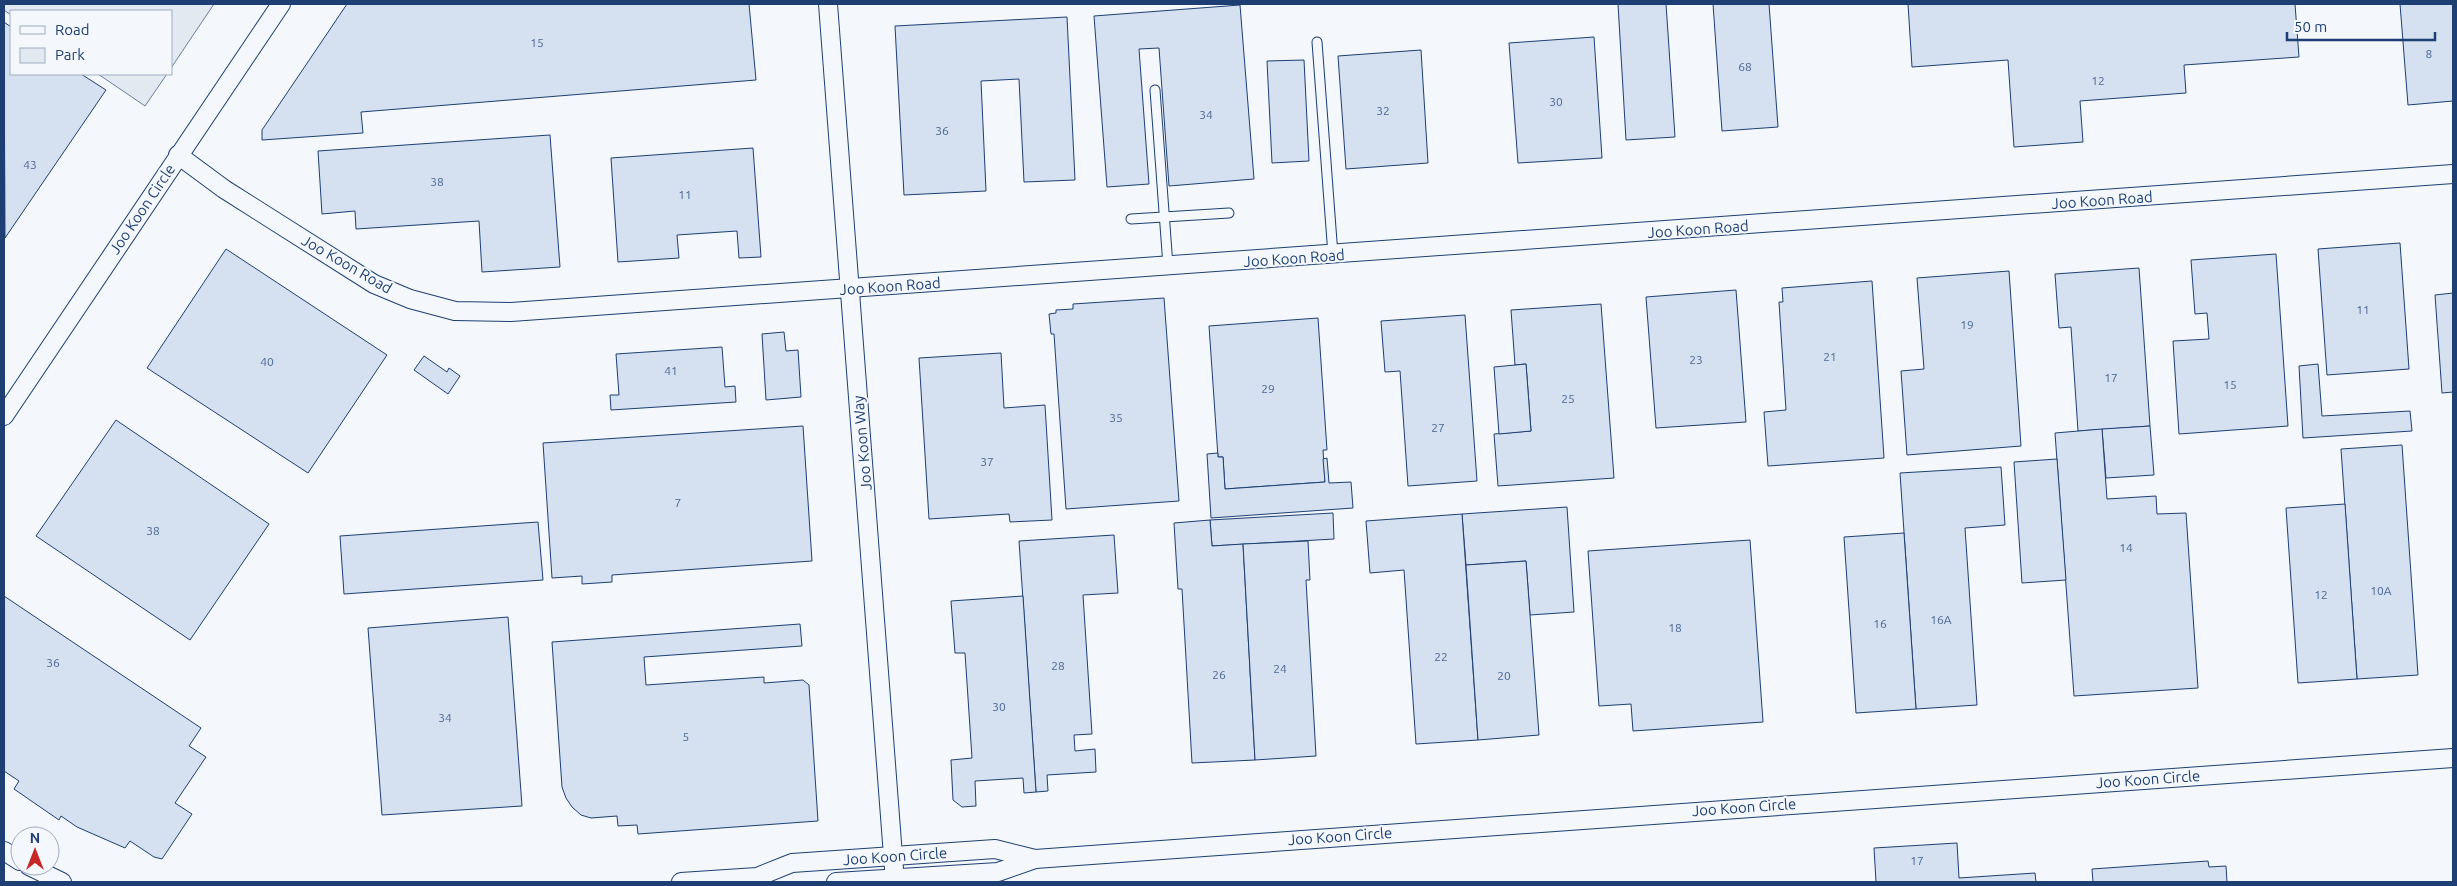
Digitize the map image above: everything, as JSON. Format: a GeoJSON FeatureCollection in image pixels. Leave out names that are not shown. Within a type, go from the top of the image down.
{"type":"FeatureCollection","features":[{"type":"Feature","properties":{"kind":"street","name":"Joo Koon Circle"},"geometry":{"type":"LineString","coordinates":[[4,416],[281,4]]}},
{"type":"Feature","properties":{"kind":"street","name":"Joo Koon Way"},"geometry":{"type":"LineString","coordinates":[[828,4],[895,880]]}},
{"type":"Feature","properties":{"kind":"street","name":"Joo Koon Road"},"geometry":{"type":"LineString","coordinates":[[178,155],[224,189],[374,284],[410,299],[455,312],[512,312],[849,290],[2453,174]]}},
{"type":"Feature","properties":{"kind":"street","name":"Joo Koon Circle"},"geometry":{"type":"LineString","coordinates":[[836,882],[895,880],[998,872],[1035,859],[2453,758]]}},
{"type":"Feature","properties":{"kind":"street","name":"Joo Koon Circle"},"geometry":{"type":"LineString","coordinates":[[757,877],[792,863],[995,849],[1035,859]]}},
{"type":"Feature","properties":{"kind":"street"},"geometry":{"type":"LineString","coordinates":[[50,876],[62,882]]}},
{"type":"Feature","properties":{"kind":"street","name":"Joo Koon Circle"},"geometry":{"type":"LineString","coordinates":[[681,882],[757,877],[780,882]]}},
{"type":"Feature","properties":{"kind":"lane"},"geometry":{"type":"LineString","coordinates":[[1317,42],[1334,255]]}},
{"type":"Feature","properties":{"kind":"lane"},"geometry":{"type":"LineString","coordinates":[[1155,90],[1168,266]]}},
{"type":"Feature","properties":{"kind":"lane"},"geometry":{"type":"LineString","coordinates":[[1131,219],[1229,213]]}},
{"type":"Feature","properties":{"kind":"green space"},"geometry":{"type":"Polygon","coordinates":[[[4,4],[214,4],[172,67],[172,10],[10,10],[10,14],[4,10],[4,4]]]}},
{"type":"Feature","properties":{"kind":"green space"},"geometry":{"type":"Polygon","coordinates":[[[99,75],[166,75],[145,106],[99,75]]]}},
{"type":"Feature","properties":{"kind":"building"},"geometry":{"type":"Polygon","coordinates":[[[347,4],[749,4],[756,80],[361,112],[363,133],[262,140],[262,130],[347,4]]]}},
{"type":"Feature","properties":{"kind":"building"},"geometry":{"type":"Polygon","coordinates":[[[1618,4],[1666,4],[1675,137],[1626,140],[1618,4]]]}},
{"type":"Feature","properties":{"kind":"building"},"geometry":{"type":"Polygon","coordinates":[[[1713,4],[1769,4],[1778,127],[1722,131],[1713,4]]]}},
{"type":"Feature","properties":{"kind":"building"},"geometry":{"type":"Polygon","coordinates":[[[1908,4],[2295,4],[2299,57],[2184,65],[2186,93],[2080,101],[2083,142],[2014,147],[2008,60],[1912,67],[1908,4]]]}},
{"type":"Feature","properties":{"kind":"building"},"geometry":{"type":"Polygon","coordinates":[[[2400,4],[2453,4],[2453,101],[2408,105],[2400,4]]]}},
{"type":"Feature","properties":{"kind":"building"},"geometry":{"type":"Polygon","coordinates":[[[1240,5],[1254,179],[1169,186],[1159,48],[1139,49],[1149,184],[1107,187],[1094,16],[1240,5]]]}},
{"type":"Feature","properties":{"kind":"building"},"geometry":{"type":"Polygon","coordinates":[[[1067,17],[1075,180],[1024,182],[1019,79],[981,81],[986,191],[904,195],[895,26],[1067,17]]]}},
{"type":"Feature","properties":{"kind":"building"},"geometry":{"type":"Polygon","coordinates":[[[4,22],[10,26],[10,75],[83,75],[106,90],[5,238],[4,22]]]}},
{"type":"Feature","properties":{"kind":"building"},"geometry":{"type":"Polygon","coordinates":[[[1594,37],[1602,158],[1518,163],[1509,43],[1594,37]]]}},
{"type":"Feature","properties":{"kind":"building"},"geometry":{"type":"Polygon","coordinates":[[[1421,50],[1428,163],[1346,169],[1338,56],[1421,50]]]}},
{"type":"Feature","properties":{"kind":"building"},"geometry":{"type":"Polygon","coordinates":[[[1304,60],[1309,161],[1272,163],[1267,61],[1304,60]]]}},
{"type":"Feature","properties":{"kind":"building"},"geometry":{"type":"Polygon","coordinates":[[[550,135],[560,267],[482,272],[479,221],[356,229],[355,211],[322,214],[318,151],[550,135]]]}},
{"type":"Feature","properties":{"kind":"building"},"geometry":{"type":"Polygon","coordinates":[[[753,148],[761,257],[739,258],[737,231],[677,235],[679,258],[618,262],[611,158],[753,148]]]}},
{"type":"Feature","properties":{"kind":"building"},"geometry":{"type":"Polygon","coordinates":[[[2400,243],[2409,369],[2327,375],[2318,249],[2400,243]]]}},
{"type":"Feature","properties":{"kind":"building"},"geometry":{"type":"Polygon","coordinates":[[[226,249],[387,355],[308,473],[147,368],[226,249]]]}},
{"type":"Feature","properties":{"kind":"building"},"geometry":{"type":"Polygon","coordinates":[[[2276,254],[2288,426],[2179,434],[2173,341],[2209,339],[2207,313],[2195,314],[2191,260],[2276,254]]]}},
{"type":"Feature","properties":{"kind":"building"},"geometry":{"type":"Polygon","coordinates":[[[2139,268],[2150,426],[2078,431],[2071,327],[2059,328],[2055,274],[2139,268]]]}},
{"type":"Feature","properties":{"kind":"building"},"geometry":{"type":"Polygon","coordinates":[[[2009,271],[2021,446],[1907,455],[1901,371],[1924,369],[1917,278],[2009,271]]]}},
{"type":"Feature","properties":{"kind":"building"},"geometry":{"type":"Polygon","coordinates":[[[1872,281],[1884,458],[1768,466],[1764,412],[1786,410],[1779,302],[1783,302],[1782,288],[1872,281]]]}},
{"type":"Feature","properties":{"kind":"building"},"geometry":{"type":"Polygon","coordinates":[[[1736,290],[1746,422],[1656,428],[1646,297],[1736,290]]]}},
{"type":"Feature","properties":{"kind":"building"},"geometry":{"type":"Polygon","coordinates":[[[2453,293],[2453,392],[2442,393],[2435,295],[2453,293]]]}},
{"type":"Feature","properties":{"kind":"building"},"geometry":{"type":"Polygon","coordinates":[[[1164,298],[1179,501],[1066,509],[1054,334],[1051,334],[1049,314],[1056,313],[1056,310],[1073,309],[1073,304],[1164,298]]]}},
{"type":"Feature","properties":{"kind":"building"},"geometry":{"type":"Polygon","coordinates":[[[1601,304],[1614,478],[1498,486],[1494,434],[1531,431],[1526,364],[1515,365],[1511,310],[1601,304]]]}},
{"type":"Feature","properties":{"kind":"building"},"geometry":{"type":"Polygon","coordinates":[[[1465,315],[1477,481],[1408,486],[1400,371],[1385,372],[1381,321],[1465,315]]]}},
{"type":"Feature","properties":{"kind":"building"},"geometry":{"type":"Polygon","coordinates":[[[1318,318],[1327,450],[1323,450],[1325,482],[1225,489],[1223,457],[1218,457],[1209,326],[1318,318]]]}},
{"type":"Feature","properties":{"kind":"building"},"geometry":{"type":"Polygon","coordinates":[[[784,332],[786,351],[798,350],[801,397],[766,400],[762,334],[784,332]]]}},
{"type":"Feature","properties":{"kind":"building"},"geometry":{"type":"Polygon","coordinates":[[[722,347],[725,387],[735,386],[736,402],[611,410],[610,395],[619,395],[616,354],[722,347]]]}},
{"type":"Feature","properties":{"kind":"building"},"geometry":{"type":"Polygon","coordinates":[[[1001,353],[1004,408],[1045,405],[1052,520],[1010,522],[1009,514],[929,519],[919,358],[1001,353]]]}},
{"type":"Feature","properties":{"kind":"building"},"geometry":{"type":"Polygon","coordinates":[[[424,356],[447,372],[449,368],[460,376],[448,394],[414,370],[424,356]]]}},
{"type":"Feature","properties":{"kind":"building"},"geometry":{"type":"Polygon","coordinates":[[[1526,364],[1531,431],[1499,434],[1494,367],[1526,364]]]}},
{"type":"Feature","properties":{"kind":"building"},"geometry":{"type":"Polygon","coordinates":[[[2318,364],[2322,416],[2410,411],[2412,431],[2303,438],[2299,366],[2318,364]]]}},
{"type":"Feature","properties":{"kind":"building"},"geometry":{"type":"Polygon","coordinates":[[[116,420],[269,524],[190,640],[36,536],[116,420]]]}},
{"type":"Feature","properties":{"kind":"building"},"geometry":{"type":"Polygon","coordinates":[[[803,426],[812,561],[612,575],[612,582],[582,584],[582,576],[552,578],[543,443],[803,426]]]}},
{"type":"Feature","properties":{"kind":"building"},"geometry":{"type":"Polygon","coordinates":[[[2150,426],[2154,475],[2106,478],[2102,429],[2150,426]]]}},
{"type":"Feature","properties":{"kind":"building"},"geometry":{"type":"Polygon","coordinates":[[[2102,429],[2107,499],[2156,496],[2157,514],[2186,513],[2198,688],[2074,696],[2055,433],[2102,429]]]}},
{"type":"Feature","properties":{"kind":"building"},"geometry":{"type":"Polygon","coordinates":[[[2402,445],[2418,675],[2357,679],[2341,449],[2402,445]]]}},
{"type":"Feature","properties":{"kind":"building"},"geometry":{"type":"Polygon","coordinates":[[[1218,453],[1218,457],[1223,457],[1225,489],[1325,482],[1323,459],[1327,458],[1329,483],[1351,482],[1353,508],[1211,518],[1207,454],[1218,453]]]}},
{"type":"Feature","properties":{"kind":"building"},"geometry":{"type":"Polygon","coordinates":[[[2057,459],[2066,580],[2022,583],[2014,462],[2057,459]]]}},
{"type":"Feature","properties":{"kind":"building"},"geometry":{"type":"Polygon","coordinates":[[[2001,467],[2005,525],[1965,528],[1977,705],[1916,709],[1900,473],[2001,467]]]}},
{"type":"Feature","properties":{"kind":"building"},"geometry":{"type":"Polygon","coordinates":[[[2345,504],[2357,679],[2298,683],[2286,508],[2345,504]]]}},
{"type":"Feature","properties":{"kind":"building"},"geometry":{"type":"Polygon","coordinates":[[[1567,507],[1574,612],[1530,615],[1526,561],[1466,565],[1462,514],[1567,507]]]}},
{"type":"Feature","properties":{"kind":"building"},"geometry":{"type":"Polygon","coordinates":[[[1333,513],[1334,539],[1212,546],[1210,520],[1333,513]]]}},
{"type":"Feature","properties":{"kind":"building"},"geometry":{"type":"Polygon","coordinates":[[[1462,514],[1478,740],[1416,744],[1404,570],[1370,573],[1366,521],[1462,514]]]}},
{"type":"Feature","properties":{"kind":"building"},"geometry":{"type":"Polygon","coordinates":[[[1210,520],[1212,546],[1243,544],[1255,760],[1192,763],[1182,589],[1178,589],[1174,523],[1210,520]]]}},
{"type":"Feature","properties":{"kind":"building"},"geometry":{"type":"Polygon","coordinates":[[[538,522],[543,580],[344,594],[340,536],[538,522]]]}},
{"type":"Feature","properties":{"kind":"building"},"geometry":{"type":"Polygon","coordinates":[[[1904,533],[1916,709],[1856,713],[1844,537],[1904,533]]]}},
{"type":"Feature","properties":{"kind":"building"},"geometry":{"type":"Polygon","coordinates":[[[1114,535],[1118,593],[1083,595],[1092,734],[1074,735],[1075,751],[1095,749],[1096,772],[1047,775],[1048,791],[1036,792],[1019,541],[1114,535]]]}},
{"type":"Feature","properties":{"kind":"building"},"geometry":{"type":"Polygon","coordinates":[[[1750,540],[1763,722],[1633,731],[1631,704],[1599,706],[1588,551],[1750,540]]]}},
{"type":"Feature","properties":{"kind":"building"},"geometry":{"type":"Polygon","coordinates":[[[1308,541],[1310,580],[1306,580],[1316,756],[1255,760],[1243,544],[1308,541]]]}},
{"type":"Feature","properties":{"kind":"building"},"geometry":{"type":"Polygon","coordinates":[[[1526,561],[1539,735],[1478,740],[1466,565],[1526,561]]]}},
{"type":"Feature","properties":{"kind":"building"},"geometry":{"type":"Polygon","coordinates":[[[4,596],[201,728],[189,746],[206,757],[175,803],[192,814],[162,859],[154,857],[130,841],[125,848],[77,827],[61,816],[59,820],[14,789],[19,781],[4,771],[4,596]]]}},
{"type":"Feature","properties":{"kind":"building"},"geometry":{"type":"Polygon","coordinates":[[[1023,596],[1036,792],[1024,793],[1023,778],[975,781],[976,806],[962,807],[953,800],[951,760],[972,758],[965,653],[955,653],[951,601],[1023,596]]]}},
{"type":"Feature","properties":{"kind":"building"},"geometry":{"type":"Polygon","coordinates":[[[508,617],[522,806],[382,815],[368,628],[508,617]]]}},
{"type":"Feature","properties":{"kind":"building"},"geometry":{"type":"Polygon","coordinates":[[[800,624],[802,646],[644,657],[646,685],[764,677],[764,683],[803,680],[809,685],[818,821],[638,834],[637,825],[618,826],[617,816],[591,818],[581,815],[572,807],[562,787],[552,642],[800,624]]]}},
{"type":"Feature","properties":{"kind":"building"},"geometry":{"type":"Polygon","coordinates":[[[1957,843],[1959,878],[2035,873],[2036,882],[1876,882],[1874,848],[1957,843]]]}},
{"type":"Feature","properties":{"kind":"building"},"geometry":{"type":"Polygon","coordinates":[[[2208,861],[2209,867],[2226,866],[2227,882],[2093,882],[2092,869],[2208,861]]]}}]}
